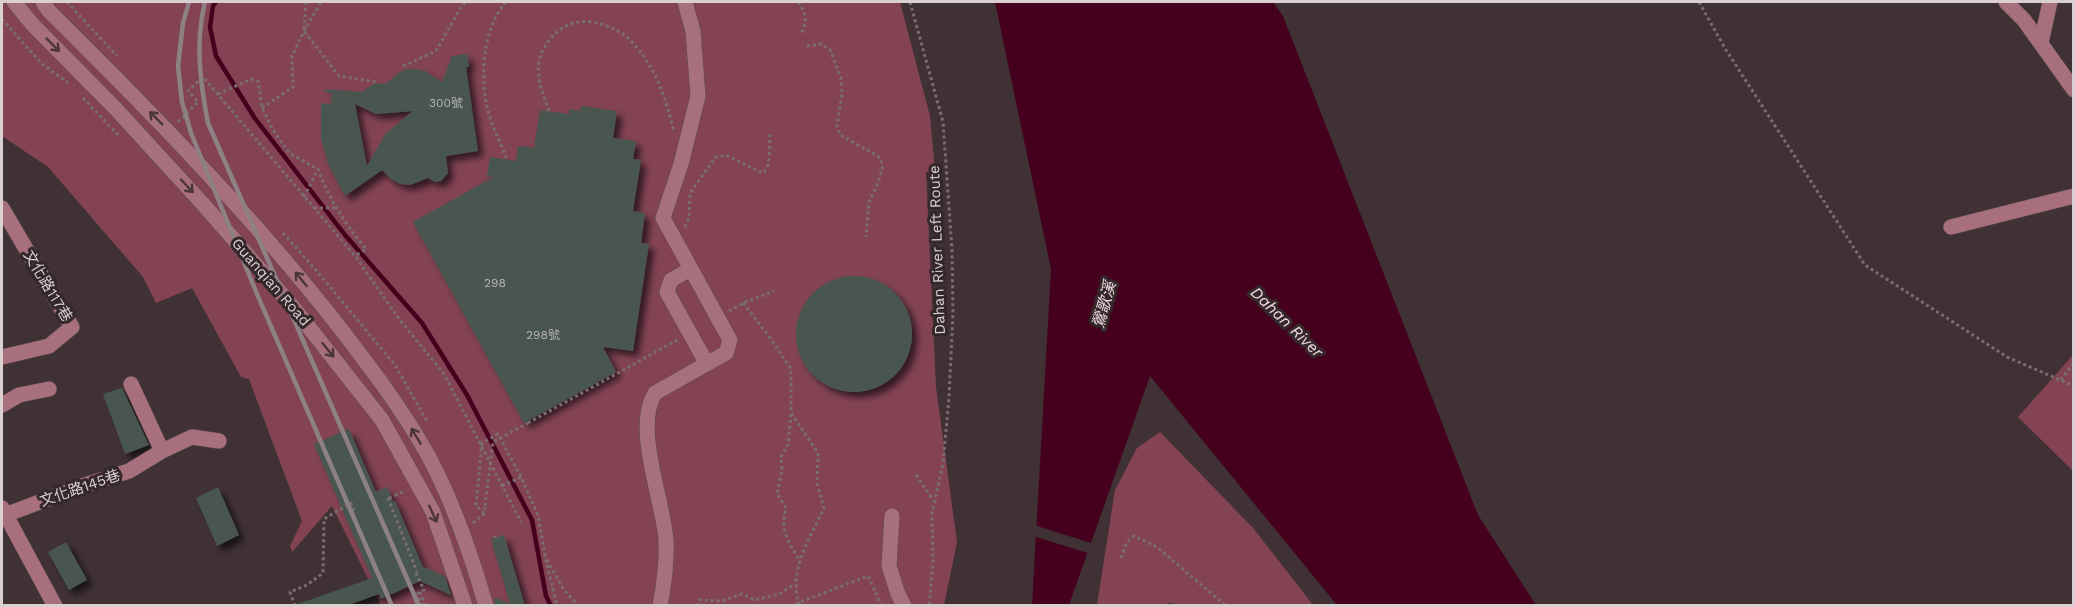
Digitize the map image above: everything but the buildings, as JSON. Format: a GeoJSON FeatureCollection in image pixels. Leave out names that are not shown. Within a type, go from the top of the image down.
{"type":"FeatureCollection","features":[{"type":"Feature","properties":{"kind":"street","name":"Guanqian Road"},"geometry":{"type":"LineString","coordinates":[[14,2],[33,25],[115,108],[202,203],[293,307],[382,420],[433,512],[465,606]]}},
{"type":"Feature","properties":{"kind":"street","name":"Guanqian Road"},"geometry":{"type":"LineString","coordinates":[[43,2],[49,11],[163,125],[297,274],[360,354],[400,410],[429,458],[462,528],[486,606]]}},
{"type":"Feature","properties":{"kind":"street"},"geometry":{"type":"LineString","coordinates":[[660,606],[665,581],[666,540],[651,464],[648,404],[655,393],[726,353],[730,340],[663,218],[681,164],[698,96],[693,31],[685,2]]}},
{"type":"Feature","properties":{"kind":"street"},"geometry":{"type":"LineString","coordinates":[[2006,2],[2024,20],[2073,90]]}},
{"type":"Feature","properties":{"kind":"street"},"geometry":{"type":"LineString","coordinates":[[2041,44],[2050,2]]}},
{"type":"Feature","properties":{"kind":"street"},"geometry":{"type":"LineString","coordinates":[[1951,227],[2073,196]]}},
{"type":"Feature","properties":{"kind":"street","name":"文化路117巷"},"geometry":{"type":"LineString","coordinates":[[2,208],[72,327],[49,346],[2,357]]}},
{"type":"Feature","properties":{"kind":"street"},"geometry":{"type":"LineString","coordinates":[[691,269],[671,280],[667,292],[707,364]]}},
{"type":"Feature","properties":{"kind":"street"},"geometry":{"type":"LineString","coordinates":[[130,384],[162,451]]}},
{"type":"Feature","properties":{"kind":"street"},"geometry":{"type":"LineString","coordinates":[[2,405],[19,395],[49,388]]}},
{"type":"Feature","properties":{"kind":"street","name":"文化路145巷"},"geometry":{"type":"LineString","coordinates":[[3,512],[122,474],[192,437],[219,441]]}},
{"type":"Feature","properties":{"kind":"street"},"geometry":{"type":"LineString","coordinates":[[3,512],[55,606]]}},
{"type":"Feature","properties":{"kind":"street"},"geometry":{"type":"LineString","coordinates":[[892,516],[889,566],[904,606]]}},
{"type":"Feature","properties":{"kind":"path"},"geometry":{"type":"LineString","coordinates":[[306,2],[304,31],[339,76],[377,82]]}},
{"type":"Feature","properties":{"kind":"path"},"geometry":{"type":"LineString","coordinates":[[262,108],[293,87],[292,56],[321,2]]}},
{"type":"Feature","properties":{"kind":"path"},"geometry":{"type":"LineString","coordinates":[[403,66],[436,51],[462,3],[471,2]]}},
{"type":"Feature","properties":{"kind":"path"},"geometry":{"type":"LineString","coordinates":[[506,2],[497,12],[483,56],[487,108],[507,160]]}},
{"type":"Feature","properties":{"kind":"path"},"geometry":{"type":"LineString","coordinates":[[798,2],[805,11],[806,23],[801,35]]}},
{"type":"Feature","properties":{"kind":"path","name":"Dahan River Left Route"},"geometry":{"type":"LineString","coordinates":[[910,2],[943,122],[952,250],[953,314],[949,397],[943,464],[933,500],[933,561],[929,606]]}},
{"type":"Feature","properties":{"kind":"path"},"geometry":{"type":"LineString","coordinates":[[1699,2],[1726,50],[1865,265],[2007,357],[2073,386]]}},
{"type":"Feature","properties":{"kind":"path"},"geometry":{"type":"LineString","coordinates":[[2,19],[41,63],[68,83],[122,140]]}},
{"type":"Feature","properties":{"kind":"path"},"geometry":{"type":"LineString","coordinates":[[549,111],[538,81],[540,56],[554,33],[577,21],[601,24],[627,37],[650,63],[665,96],[681,164]]}},
{"type":"Feature","properties":{"kind":"path"},"geometry":{"type":"LineString","coordinates":[[807,46],[822,44],[830,50],[841,78],[842,94],[837,126],[840,135],[879,156],[883,165],[869,202],[866,237]]}},
{"type":"Feature","properties":{"kind":"path"},"geometry":{"type":"LineString","coordinates":[[178,122],[198,102],[188,91],[203,77],[355,256],[399,319],[444,374],[482,443],[521,522]]}},
{"type":"Feature","properties":{"kind":"path"},"geometry":{"type":"LineString","coordinates":[[218,94],[251,80],[258,81],[262,108],[273,130],[289,153],[318,168],[325,188],[336,208],[366,249],[355,256]]}},
{"type":"Feature","properties":{"kind":"path"},"geometry":{"type":"LineString","coordinates":[[670,230],[685,229],[689,218],[690,193],[716,157],[726,155],[757,171],[763,173],[766,171],[770,134]]}},
{"type":"Feature","properties":{"kind":"path"},"geometry":{"type":"LineString","coordinates":[[304,197],[318,168]]}},
{"type":"Feature","properties":{"kind":"path"},"geometry":{"type":"LineString","coordinates":[[312,208],[336,208]]}},
{"type":"Feature","properties":{"kind":"path"},"geometry":{"type":"LineString","coordinates":[[299,250],[321,276]]}},
{"type":"Feature","properties":{"kind":"path"},"geometry":{"type":"LineString","coordinates":[[718,317],[743,303],[774,291]]}},
{"type":"Feature","properties":{"kind":"path"},"geometry":{"type":"LineString","coordinates":[[743,303],[771,339],[790,369],[791,413],[788,444],[780,457],[782,470],[777,495],[786,508],[783,522],[785,536],[800,561]]}},
{"type":"Feature","properties":{"kind":"path"},"geometry":{"type":"LineString","coordinates":[[474,523],[484,514],[493,442],[690,333]]}},
{"type":"Feature","properties":{"kind":"path"},"geometry":{"type":"LineString","coordinates":[[2061,380],[2073,362]]}},
{"type":"Feature","properties":{"kind":"path"},"geometry":{"type":"LineString","coordinates":[[791,413],[818,453],[817,483],[824,508],[800,561],[795,584],[799,604]]}},
{"type":"Feature","properties":{"kind":"path"},"geometry":{"type":"LineString","coordinates":[[482,443],[498,434],[521,477],[538,515],[544,556],[557,606]]}},
{"type":"Feature","properties":{"kind":"path"},"geometry":{"type":"LineString","coordinates":[[482,443],[476,505],[484,514]]}},
{"type":"Feature","properties":{"kind":"path"},"geometry":{"type":"LineString","coordinates":[[916,475],[933,500]]}},
{"type":"Feature","properties":{"kind":"path"},"geometry":{"type":"LineString","coordinates":[[502,486],[521,477]]}},
{"type":"Feature","properties":{"kind":"path"},"geometry":{"type":"LineString","coordinates":[[411,500],[406,490],[388,498],[424,590],[420,592],[425,606]]}},
{"type":"Feature","properties":{"kind":"path"},"geometry":{"type":"LineString","coordinates":[[296,606],[290,592],[307,585],[323,573],[324,519],[351,503],[355,514]]}},
{"type":"Feature","properties":{"kind":"path"},"geometry":{"type":"LineString","coordinates":[[1121,558],[1127,542],[1134,536],[1147,541],[1158,547],[1226,606]]}},
{"type":"Feature","properties":{"kind":"path"},"geometry":{"type":"LineString","coordinates":[[544,556],[564,590],[579,606]]}},
{"type":"Feature","properties":{"kind":"path"},"geometry":{"type":"LineString","coordinates":[[790,606],[868,576],[883,606]]}},
{"type":"Feature","properties":{"kind":"path"},"geometry":{"type":"LineString","coordinates":[[697,606],[699,600],[722,601],[742,594],[755,600],[778,594],[795,584]]}},
{"type":"Feature","properties":{"kind":"shaded area"},"geometry":{"type":"Polygon","coordinates":[[[2,2],[900,2],[930,116],[935,171],[926,172],[936,387],[957,542],[944,605],[381,605],[332,506],[292,552],[290,546],[302,521],[249,379],[241,377],[192,288],[156,303],[143,277],[48,167],[2,136],[2,2]]]}},
{"type":"Feature","properties":{"kind":"shaded area"},"geometry":{"type":"Polygon","coordinates":[[[2073,355],[2073,471],[2018,417],[2073,355]]]}},
{"type":"Feature","properties":{"kind":"shaded area"},"geometry":{"type":"Polygon","coordinates":[[[1160,432],[1254,529],[1313,605],[1190,606],[1170,603],[1160,606],[1097,605],[1115,490],[1137,448],[1160,432]]]}},
{"type":"Feature","properties":{"kind":"water"},"geometry":{"type":"Polygon","coordinates":[[[995,2],[1273,2],[1283,16],[1478,515],[1536,605],[1337,605],[1150,376],[1069,605],[1032,605],[1051,269],[995,2]]]}},
{"type":"Feature","properties":{"kind":"pier"},"geometry":{"type":"Polygon","coordinates":[[[1034,525],[1094,544],[1091,554],[1033,536],[1034,525]]]}},
{"type":"Feature","properties":{"kind":"waterway"},"geometry":{"type":"LineString","coordinates":[[216,2],[213,6],[210,27],[216,56],[254,117],[345,235],[422,323],[467,395],[532,520],[546,596],[551,606]]}},
{"type":"Feature","properties":{"kind":"railway"},"geometry":{"type":"LineString","coordinates":[[189,2],[183,23],[178,66],[182,102],[191,133],[257,294],[392,606]]}},
{"type":"Feature","properties":{"kind":"railway"},"geometry":{"type":"LineString","coordinates":[[205,2],[199,47],[208,123],[419,606]]}},
{"type":"Feature","properties":{"kind":"water label","name":"鶯歌溪"},"geometry":{"type":"Point","coordinates":[1104,305]}},
{"type":"Feature","properties":{"kind":"water label","name":"Dahan River"},"geometry":{"type":"Point","coordinates":[1287,322]}}]}
